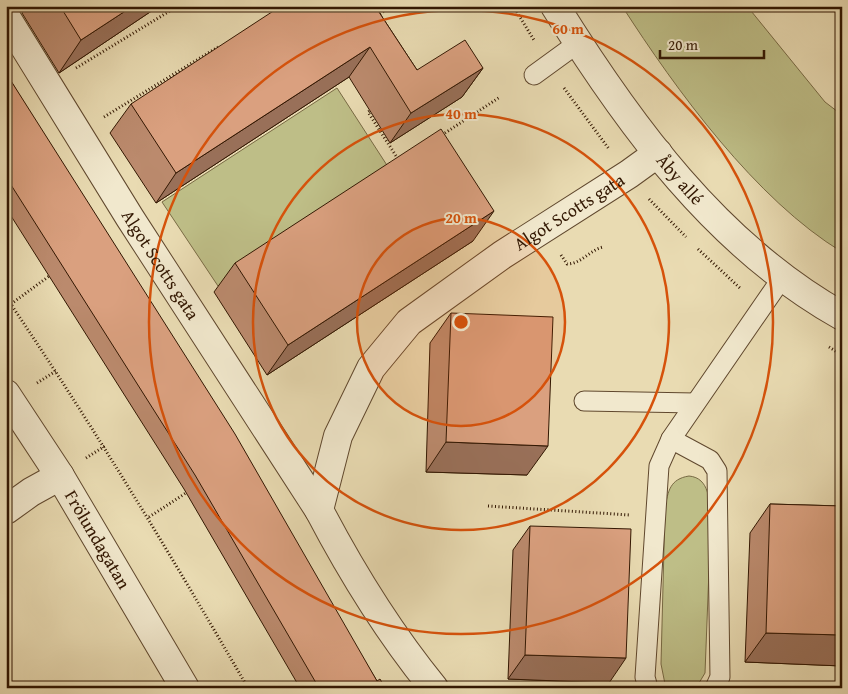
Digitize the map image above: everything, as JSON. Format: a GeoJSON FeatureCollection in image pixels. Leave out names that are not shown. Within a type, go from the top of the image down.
{"type":"FeatureCollection","features":[{"type":"Feature","properties":{"kind":"street","name":"Åby allé"},"geometry":{"type":"LineString","coordinates":[[555,6],[578,43],[658,153],[712,216],[782,278],[842,316]]}},
{"type":"Feature","properties":{"kind":"street","name":"Algot Scotts gata"},"geometry":{"type":"LineString","coordinates":[[6,17],[130,218],[319,510],[343,556],[380,615],[407,655],[434,688]]}},
{"type":"Feature","properties":{"kind":"street","name":"Algot Scotts gata"},"geometry":{"type":"LineString","coordinates":[[319,510],[342,427],[371,368],[410,322],[502,255],[629,174],[658,153]]}},
{"type":"Feature","properties":{"kind":"street","name":"Frölundagatan"},"geometry":{"type":"LineString","coordinates":[[6,394],[60,476],[185,688]]}},
{"type":"Feature","properties":{"kind":"street"},"geometry":{"type":"LineString","coordinates":[[6,510],[31,492],[60,476]]}},
{"type":"Feature","properties":{"kind":"lane"},"geometry":{"type":"LineString","coordinates":[[534,75],[578,43]]}},
{"type":"Feature","properties":{"kind":"lane"},"geometry":{"type":"LineString","coordinates":[[648,688],[644,677],[659,466],[671,439],[782,278]]}},
{"type":"Feature","properties":{"kind":"lane"},"geometry":{"type":"LineString","coordinates":[[584,401],[695,404]]}},
{"type":"Feature","properties":{"kind":"lane"},"geometry":{"type":"LineString","coordinates":[[671,439],[710,460],[717,471],[720,677],[715,688]]}},
{"type":"Feature","properties":{"kind":"path"},"geometry":{"type":"LineString","coordinates":[[49,84],[178,6]]}},
{"type":"Feature","properties":{"kind":"path"},"geometry":{"type":"LineString","coordinates":[[370,21],[392,6]]}},
{"type":"Feature","properties":{"kind":"path"},"geometry":{"type":"LineString","coordinates":[[78,133],[227,42]]}},
{"type":"Feature","properties":{"kind":"path"},"geometry":{"type":"LineString","coordinates":[[440,136],[500,97]]}},
{"type":"Feature","properties":{"kind":"path"},"geometry":{"type":"LineString","coordinates":[[375,108],[368,112],[394,154],[400,162],[407,157]]}},
{"type":"Feature","properties":{"kind":"path"},"geometry":{"type":"LineString","coordinates":[[11,304],[59,270]]}},
{"type":"Feature","properties":{"kind":"path"},"geometry":{"type":"LineString","coordinates":[[6,297],[91,425],[148,517],[248,688]]}},
{"type":"Feature","properties":{"kind":"path"},"geometry":{"type":"LineString","coordinates":[[148,517],[190,491]]}},
{"type":"Feature","properties":{"kind":"path"},"geometry":{"type":"LineString","coordinates":[[488,506],[655,516]]}},
{"type":"Feature","properties":{"kind":"green space"},"geometry":{"type":"Polygon","coordinates":[[[622,6],[747,6],[825,102],[842,115],[842,252],[810,230],[779,203],[720,141],[667,73],[622,6]]]}},
{"type":"Feature","properties":{"kind":"green space"},"geometry":{"type":"Polygon","coordinates":[[[337,88],[392,173],[218,286],[162,202],[337,88]]]}},
{"type":"Feature","properties":{"kind":"green space"},"geometry":{"type":"Polygon","coordinates":[[[689,476],[701,481],[705,486],[709,498],[711,518],[705,673],[696,688],[670,688],[665,684],[661,664],[665,508],[667,496],[674,483],[689,476]]]}},
{"type":"Feature","properties":{"kind":"building"},"geometry":{"type":"Polygon","coordinates":[[[60,6],[133,6],[81,40],[60,6]]]}},
{"type":"Feature","properties":{"kind":"building"},"geometry":{"type":"Polygon","coordinates":[[[281,6],[375,6],[417,70],[465,40],[483,68],[411,113],[370,47],[176,173],[131,104],[281,6]]]}},
{"type":"Feature","properties":{"kind":"building"},"geometry":{"type":"Polygon","coordinates":[[[6,73],[235,434],[377,681],[380,679],[385,688],[319,688],[195,475],[6,177],[6,73]]]}},
{"type":"Feature","properties":{"kind":"building"},"geometry":{"type":"Polygon","coordinates":[[[441,129],[494,211],[288,345],[235,263],[441,129]]]}},
{"type":"Feature","properties":{"kind":"building"},"geometry":{"type":"Polygon","coordinates":[[[451,313],[553,317],[548,446],[446,442],[451,313]]]}},
{"type":"Feature","properties":{"kind":"building"},"geometry":{"type":"Polygon","coordinates":[[[770,504],[842,506],[842,635],[766,633],[770,504]]]}},
{"type":"Feature","properties":{"kind":"building"},"geometry":{"type":"Polygon","coordinates":[[[530,526],[631,529],[626,658],[525,655],[530,526]]]}}]}
